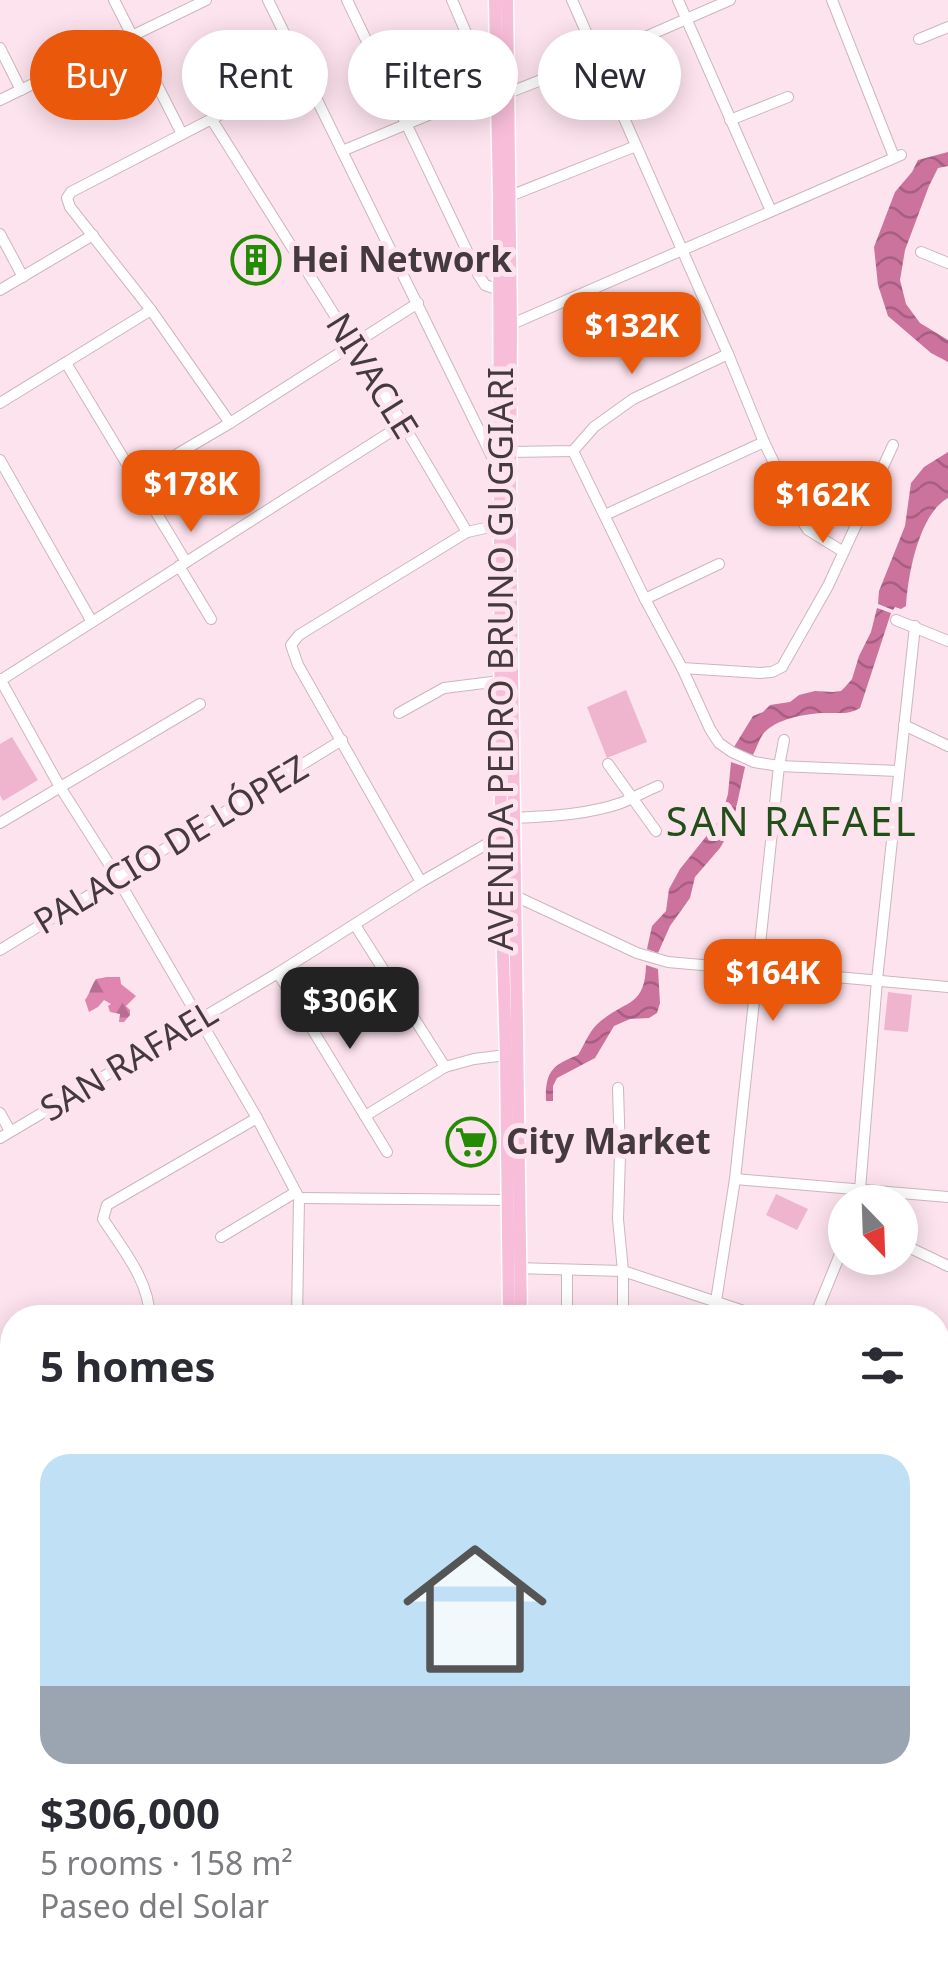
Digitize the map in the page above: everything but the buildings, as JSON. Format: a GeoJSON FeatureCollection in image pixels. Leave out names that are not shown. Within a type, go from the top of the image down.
{"type":"FeatureCollection","features":[{"type":"Feature","properties":{"kind":"main road","name":"AVENIDA PEDRO BRUNO GUGGIARI"},"geometry":{"type":"LineString","coordinates":[[494,0],[495,30]]}},
{"type":"Feature","properties":{"kind":"main road","name":"AVENIDA PEDRO BRUNO GUGGIARI"},"geometry":{"type":"LineString","coordinates":[[504,30],[507,0]]}},
{"type":"Feature","properties":{"kind":"main road","name":"AVENIDA PEDRO BRUNO GUGGIARI"},"geometry":{"type":"LineString","coordinates":[[500,120],[509,452],[500,681],[510,828]]}},
{"type":"Feature","properties":{"kind":"main road","name":"AVENIDA PEDRO BRUNO GUGGIARI"},"geometry":{"type":"LineString","coordinates":[[504,198],[499,290],[505,327],[500,472],[510,828],[506,1055],[514,1200]]}},
{"type":"Feature","properties":{"kind":"main road","name":"AVENIDA PEDRO BRUNO GUGGIARI"},"geometry":{"type":"LineString","coordinates":[[508,892],[514,1200],[511,1305]]}},
{"type":"Feature","properties":{"kind":"main road","name":"AVENIDA PEDRO BRUNO GUGGIARI"},"geometry":{"type":"LineString","coordinates":[[514,1268],[518,1305]]}},
{"type":"Feature","properties":{"kind":"street"},"geometry":{"type":"LineString","coordinates":[[114,0],[129,30]]}},
{"type":"Feature","properties":{"kind":"street"},"geometry":{"type":"LineString","coordinates":[[144,30],[206,0]]}},
{"type":"Feature","properties":{"kind":"street"},"geometry":{"type":"LineString","coordinates":[[268,0],[283,30]]}},
{"type":"Feature","properties":{"kind":"street"},"geometry":{"type":"LineString","coordinates":[[347,0],[481,280],[499,290]]}},
{"type":"Feature","properties":{"kind":"street"},"geometry":{"type":"LineString","coordinates":[[452,0],[467,30]]}},
{"type":"Feature","properties":{"kind":"street"},"geometry":{"type":"LineString","coordinates":[[572,0],[585,30]]}},
{"type":"Feature","properties":{"kind":"street"},"geometry":{"type":"LineString","coordinates":[[678,0],[770,211]]}},
{"type":"Feature","properties":{"kind":"street"},"geometry":{"type":"LineString","coordinates":[[661,30],[730,0]]}},
{"type":"Feature","properties":{"kind":"street"},"geometry":{"type":"LineString","coordinates":[[505,327],[898,156],[832,0]]}},
{"type":"Feature","properties":{"kind":"street"},"geometry":{"type":"LineString","coordinates":[[918,39],[948,28]]}},
{"type":"Feature","properties":{"kind":"street"},"geometry":{"type":"LineString","coordinates":[[0,48],[21,90]]}},
{"type":"Feature","properties":{"kind":"street"},"geometry":{"type":"LineString","coordinates":[[0,100],[30,86]]}},
{"type":"Feature","properties":{"kind":"street"},"geometry":{"type":"LineString","coordinates":[[162,95],[182,134]]}},
{"type":"Feature","properties":{"kind":"street"},"geometry":{"type":"LineString","coordinates":[[730,120],[788,98]]}},
{"type":"Feature","properties":{"kind":"street"},"geometry":{"type":"LineString","coordinates":[[212,120],[70,192],[67,198],[230,423]]}},
{"type":"Feature","properties":{"kind":"street","name":"NIVACLE"},"geometry":{"type":"LineString","coordinates":[[212,120],[467,532]]}},
{"type":"Feature","properties":{"kind":"street"},"geometry":{"type":"LineString","coordinates":[[328,120],[500,472]]}},
{"type":"Feature","properties":{"kind":"street"},"geometry":{"type":"LineString","coordinates":[[342,150],[417,120]]}},
{"type":"Feature","properties":{"kind":"street"},"geometry":{"type":"LineString","coordinates":[[624,120],[764,442],[808,530],[842,551]]}},
{"type":"Feature","properties":{"kind":"street"},"geometry":{"type":"LineString","coordinates":[[504,198],[636,146]]}},
{"type":"Feature","properties":{"kind":"street"},"geometry":{"type":"LineString","coordinates":[[0,234],[23,277]]}},
{"type":"Feature","properties":{"kind":"street"},"geometry":{"type":"LineString","coordinates":[[0,290],[93,235]]}},
{"type":"Feature","properties":{"kind":"street"},"geometry":{"type":"LineString","coordinates":[[921,252],[948,263]]}},
{"type":"Feature","properties":{"kind":"street"},"geometry":{"type":"LineString","coordinates":[[135,479],[418,304]]}},
{"type":"Feature","properties":{"kind":"street"},"geometry":{"type":"LineString","coordinates":[[0,403],[151,310]]}},
{"type":"Feature","properties":{"kind":"street"},"geometry":{"type":"LineString","coordinates":[[509,452],[573,452],[594,427],[633,398],[728,354]]}},
{"type":"Feature","properties":{"kind":"street"},"geometry":{"type":"LineString","coordinates":[[66,363],[211,619]]}},
{"type":"Feature","properties":{"kind":"street"},"geometry":{"type":"LineString","coordinates":[[297,1305],[297,1195],[257,1118],[0,679],[402,424]]}},
{"type":"Feature","properties":{"kind":"street"},"geometry":{"type":"LineString","coordinates":[[605,515],[764,442]]}},
{"type":"Feature","properties":{"kind":"street"},"geometry":{"type":"LineString","coordinates":[[682,668],[760,674],[782,666],[828,586],[893,445]]}},
{"type":"Feature","properties":{"kind":"street"},"geometry":{"type":"LineString","coordinates":[[573,452],[719,743],[754,762],[779,766],[898,770]]}},
{"type":"Feature","properties":{"kind":"street"},"geometry":{"type":"LineString","coordinates":[[0,460],[92,622]]}},
{"type":"Feature","properties":{"kind":"street"},"geometry":{"type":"LineString","coordinates":[[421,882],[290,646],[298,636],[467,532],[504,524]]}},
{"type":"Feature","properties":{"kind":"street"},"geometry":{"type":"LineString","coordinates":[[645,600],[719,564]]}},
{"type":"Feature","properties":{"kind":"street"},"geometry":{"type":"LineString","coordinates":[[896,620],[948,641]]}},
{"type":"Feature","properties":{"kind":"street"},"geometry":{"type":"LineString","coordinates":[[861,1185],[898,770],[915,626]]}},
{"type":"Feature","properties":{"kind":"street"},"geometry":{"type":"LineString","coordinates":[[399,713],[444,688],[500,681]]}},
{"type":"Feature","properties":{"kind":"street"},"geometry":{"type":"LineString","coordinates":[[0,822],[200,704]]}},
{"type":"Feature","properties":{"kind":"street"},"geometry":{"type":"LineString","coordinates":[[904,725],[948,746]]}},
{"type":"Feature","properties":{"kind":"street","name":"PALACIO DE LÓPEZ"},"geometry":{"type":"LineString","coordinates":[[0,950],[342,740]]}},
{"type":"Feature","properties":{"kind":"street"},"geometry":{"type":"LineString","coordinates":[[716,1302],[736,1179],[784,740]]}},
{"type":"Feature","properties":{"kind":"street"},"geometry":{"type":"LineString","coordinates":[[608,764],[656,831]]}},
{"type":"Feature","properties":{"kind":"street"},"geometry":{"type":"LineString","coordinates":[[510,828],[601,809],[658,786]]}},
{"type":"Feature","properties":{"kind":"street","name":"SAN RAFAEL"},"geometry":{"type":"LineString","coordinates":[[5,1135],[278,973],[510,828]]}},
{"type":"Feature","properties":{"kind":"street"},"geometry":{"type":"LineString","coordinates":[[508,892],[637,952],[668,962],[948,986]]}},
{"type":"Feature","properties":{"kind":"street"},"geometry":{"type":"LineString","coordinates":[[355,926],[445,1067]]}},
{"type":"Feature","properties":{"kind":"street"},"geometry":{"type":"LineString","coordinates":[[278,973],[387,1152]]}},
{"type":"Feature","properties":{"kind":"street"},"geometry":{"type":"LineString","coordinates":[[365,1116],[445,1067],[506,1055]]}},
{"type":"Feature","properties":{"kind":"street"},"geometry":{"type":"LineString","coordinates":[[618,1088],[618,1219],[623,1305]]}},
{"type":"Feature","properties":{"kind":"street"},"geometry":{"type":"LineString","coordinates":[[0,1114],[5,1135]]}},
{"type":"Feature","properties":{"kind":"street"},"geometry":{"type":"LineString","coordinates":[[149,1305],[143,1282],[104,1219],[107,1205],[257,1118]]}},
{"type":"Feature","properties":{"kind":"street"},"geometry":{"type":"LineString","coordinates":[[736,1179],[828,1192]]}},
{"type":"Feature","properties":{"kind":"street"},"geometry":{"type":"LineString","coordinates":[[221,1236],[297,1195],[514,1200]]}},
{"type":"Feature","properties":{"kind":"street"},"geometry":{"type":"LineString","coordinates":[[918,1197],[948,1197]]}},
{"type":"Feature","properties":{"kind":"street"},"geometry":{"type":"LineString","coordinates":[[918,1252],[948,1266]]}},
{"type":"Feature","properties":{"kind":"street"},"geometry":{"type":"LineString","coordinates":[[514,1268],[624,1271],[725,1305]]}},
{"type":"Feature","properties":{"kind":"street"},"geometry":{"type":"LineString","coordinates":[[567,1270],[567,1305]]}},
{"type":"Feature","properties":{"kind":"street"},"geometry":{"type":"LineString","coordinates":[[819,1305],[832,1275]]}},
{"type":"Feature","properties":{"kind":"green space"},"geometry":{"type":"Polygon","coordinates":[[[120,977],[121,984],[136,996],[126,1006],[130,1015],[124,1022],[119,1022],[120,1014],[110,1012],[111,1004],[104,1000],[89,1012],[85,1000],[93,984],[96,979],[120,977]]]}},
{"type":"Feature","properties":{"kind":"shaded area"},"geometry":{"type":"Polygon","coordinates":[[[626,690],[647,742],[607,758],[587,707],[626,690]]]}},
{"type":"Feature","properties":{"kind":"shaded area"},"geometry":{"type":"Polygon","coordinates":[[[12,737],[38,780],[3,801],[0,744],[12,737]]]}},
{"type":"Feature","properties":{"kind":"shaded area"},"geometry":{"type":"Polygon","coordinates":[[[888,992],[912,995],[908,1032],[884,1030],[888,992]]]}},
{"type":"Feature","properties":{"kind":"shaded area"},"geometry":{"type":"Polygon","coordinates":[[[776,1194],[808,1209],[797,1230],[766,1215],[776,1194]]]}},
{"type":"Feature","properties":{"kind":"water"},"geometry":{"type":"Polygon","coordinates":[[[948,152],[948,166],[938,168],[905,250],[900,280],[906,304],[920,323],[948,340],[948,362],[931,353],[888,316],[878,285],[874,247],[895,192],[918,160],[948,152]]]}},
{"type":"Feature","properties":{"kind":"water"},"geometry":{"type":"Polygon","coordinates":[[[948,452],[948,498],[929,517],[922,531],[906,606],[893,610],[878,604],[879,591],[905,526],[911,483],[924,467],[948,452]]]}},
{"type":"Feature","properties":{"kind":"water"},"geometry":{"type":"Polygon","coordinates":[[[877,608],[891,613],[860,708],[785,720],[763,734],[753,755],[734,747],[753,716],[770,705],[790,702],[815,691],[841,691],[852,679],[877,608]]]}},
{"type":"Feature","properties":{"kind":"water"},"geometry":{"type":"Polygon","coordinates":[[[731,762],[745,767],[732,827],[695,877],[690,898],[670,926],[658,953],[647,949],[652,926],[666,911],[669,889],[680,869],[721,818],[731,762]]]}},
{"type":"Feature","properties":{"kind":"water"},"geometry":{"type":"Polygon","coordinates":[[[646,965],[658,969],[657,1013],[614,1026],[595,1058],[557,1078],[553,1101],[546,1101],[552,1071],[578,1055],[598,1024],[638,995],[646,965]]]}},
{"type":"Feature","properties":{"kind":"place","name":"Hei Network"},"geometry":{"type":"Point","coordinates":[256,260]}},
{"type":"Feature","properties":{"kind":"place","name":"City Market"},"geometry":{"type":"Point","coordinates":[471,1142]}},
{"type":"Feature","properties":{"kind":"district","name":"SAN RAFAEL"},"geometry":{"type":"Point","coordinates":[792,822]}}]}
